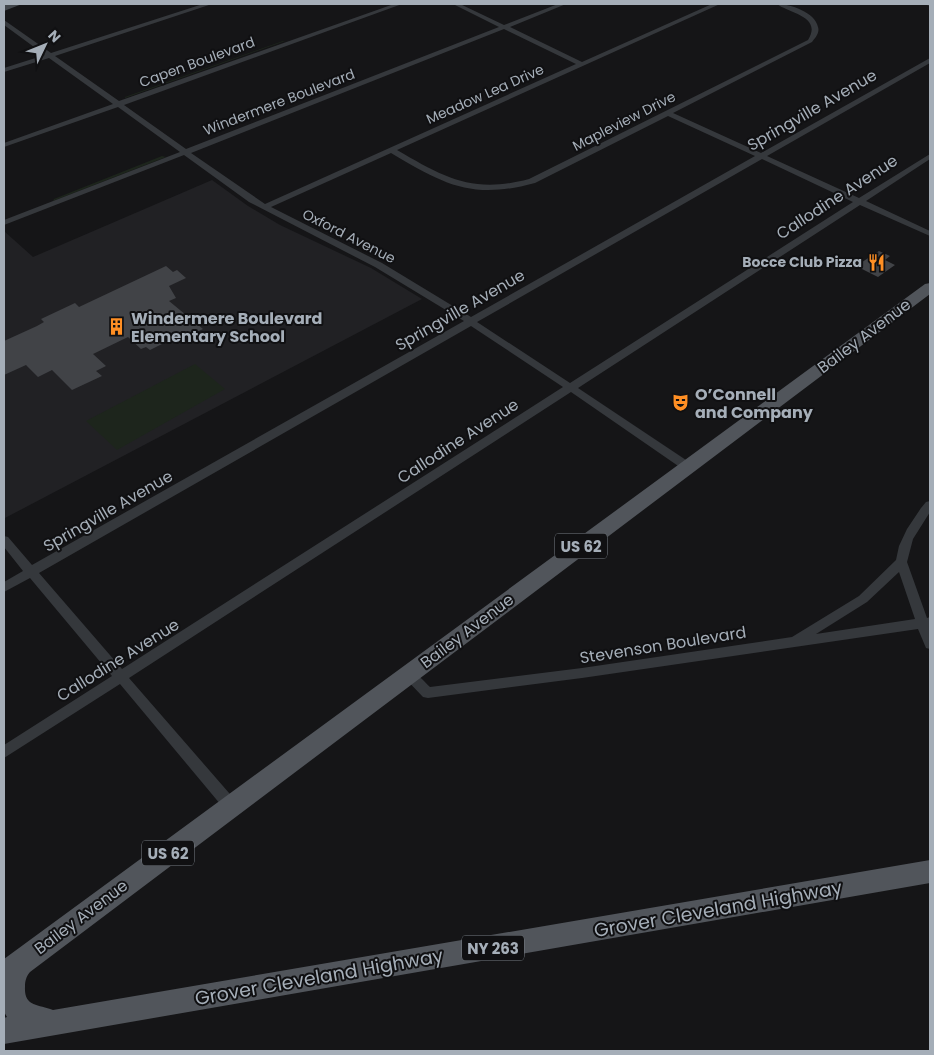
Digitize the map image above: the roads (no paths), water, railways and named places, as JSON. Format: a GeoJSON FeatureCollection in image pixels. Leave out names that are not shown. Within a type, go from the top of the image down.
{"type":"FeatureCollection","features":[{"type":"Feature","properties":{"kind":"main road"},"geometry":{"type":"LineString","coordinates":[[4,8],[17,4]]}},
{"type":"Feature","properties":{"kind":"main road","name":"Bailey Avenue"},"geometry":{"type":"LineString","coordinates":[[12,969],[930,287]]}},
{"type":"Feature","properties":{"kind":"main road","name":"Grover Cleveland Highway"},"geometry":{"type":"LineString","coordinates":[[4,1031],[930,872]]}},
{"type":"Feature","properties":{"kind":"main road"},"geometry":{"type":"LineString","coordinates":[[12,969],[14,975],[11,1000],[20,1013],[32,1018],[56,1023]]}},
{"type":"Feature","properties":{"kind":"street"},"geometry":{"type":"LineString","coordinates":[[4,70],[209,4]]}},
{"type":"Feature","properties":{"kind":"street","name":"Capen Boulevard"},"geometry":{"type":"LineString","coordinates":[[4,145],[114,102],[381,4]]}},
{"type":"Feature","properties":{"kind":"street","name":"Capen Boulevard"},"geometry":{"type":"LineString","coordinates":[[4,138],[399,4]]}},
{"type":"Feature","properties":{"kind":"street"},"geometry":{"type":"LineString","coordinates":[[456,4],[581,64]]}},
{"type":"Feature","properties":{"kind":"street","name":"Windermere Boulevard"},"geometry":{"type":"LineString","coordinates":[[4,223],[545,4]]}},
{"type":"Feature","properties":{"kind":"street","name":"Windermere Boulevard"},"geometry":{"type":"LineString","coordinates":[[4,216],[563,4]]}},
{"type":"Feature","properties":{"kind":"street","name":"Meadow Lea Drive"},"geometry":{"type":"LineString","coordinates":[[264,207],[717,4]]}},
{"type":"Feature","properties":{"kind":"street","name":"Mapleview Drive"},"geometry":{"type":"LineString","coordinates":[[391,150],[453,184],[474,188],[512,187],[532,181],[810,40],[816,28],[810,19],[796,10],[780,4]]}},
{"type":"Feature","properties":{"kind":"street","name":"Oxford Avenue"},"geometry":{"type":"LineString","coordinates":[[4,22],[181,150],[264,207],[380,266],[470,322],[688,467]]}},
{"type":"Feature","properties":{"kind":"street","name":"Springville Avenue"},"geometry":{"type":"LineString","coordinates":[[4,587],[930,60]]}},
{"type":"Feature","properties":{"kind":"street"},"geometry":{"type":"LineString","coordinates":[[668,113],[930,234]]}},
{"type":"Feature","properties":{"kind":"street","name":"Callodine Avenue"},"geometry":{"type":"LineString","coordinates":[[4,752],[930,156]]}},
{"type":"Feature","properties":{"kind":"street"},"geometry":{"type":"LineString","coordinates":[[930,505],[910,535],[903,549],[901,562],[926,623],[930,644]]}},
{"type":"Feature","properties":{"kind":"street"},"geometry":{"type":"LineString","coordinates":[[4,540],[231,806]]}},
{"type":"Feature","properties":{"kind":"street"},"geometry":{"type":"LineString","coordinates":[[793,641],[862,599],[901,562]]}},
{"type":"Feature","properties":{"kind":"street","name":"Stevenson Boulevard"},"geometry":{"type":"LineString","coordinates":[[408,675],[428,693],[582,674],[793,641],[926,623]]}},
{"type":"Feature","properties":{"kind":"place","name":"Bocce Club Pizza"},"geometry":{"type":"Point","coordinates":[876,262]}},
{"type":"Feature","properties":{"kind":"place","name":"Windermere Boulevard Elementary School"},"geometry":{"type":"Point","coordinates":[117,327]}},
{"type":"Feature","properties":{"kind":"place","name":"O’Connell and Company"},"geometry":{"type":"Point","coordinates":[681,403]}}]}
